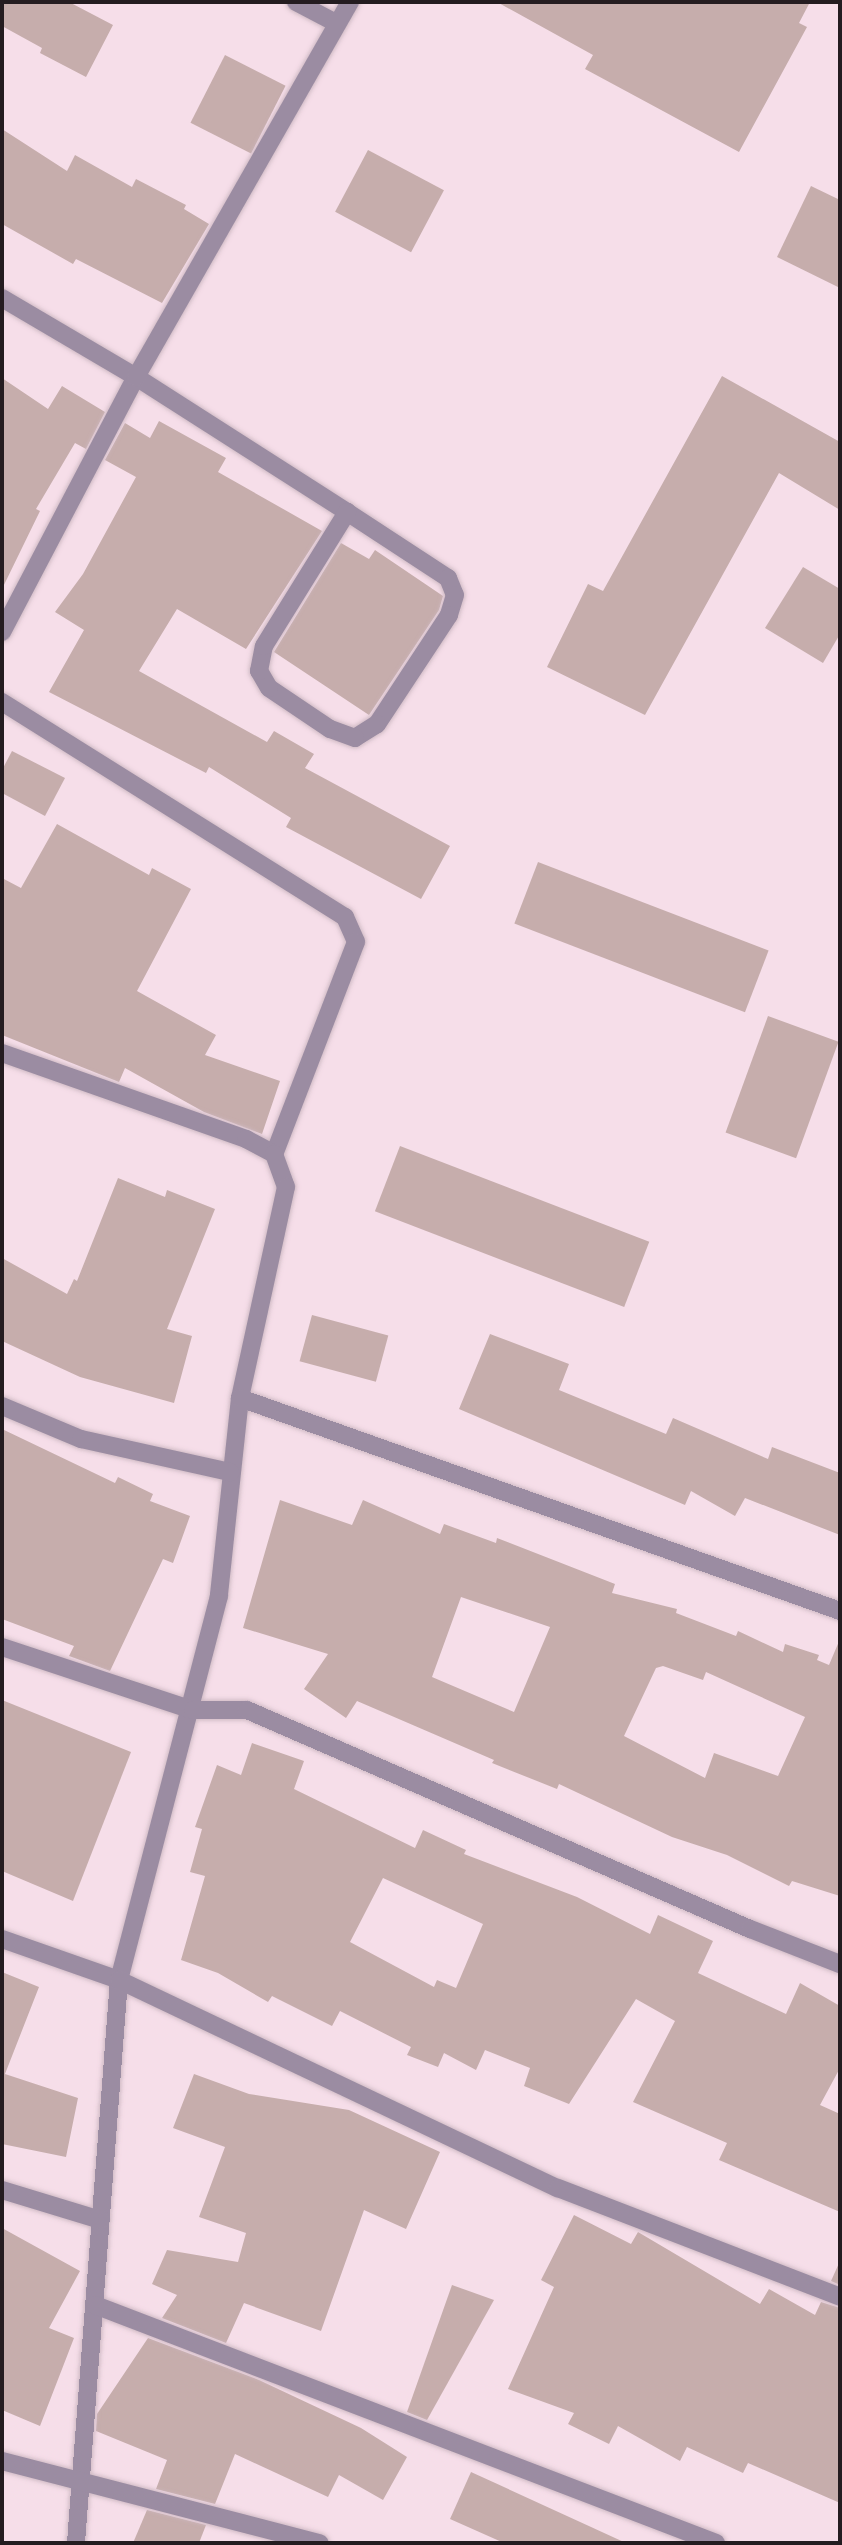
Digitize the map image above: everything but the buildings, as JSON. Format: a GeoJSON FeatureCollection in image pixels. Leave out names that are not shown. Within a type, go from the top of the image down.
{"type":"FeatureCollection","features":[{"type":"Feature","properties":{"kind":"street"},"geometry":{"type":"LineString","coordinates":[[296,2],[336,23]]}},
{"type":"Feature","properties":{"kind":"street"},"geometry":{"type":"LineString","coordinates":[[2,632],[136,377],[336,23],[351,2]]}},
{"type":"Feature","properties":{"kind":"street"},"geometry":{"type":"LineString","coordinates":[[2,298],[136,377],[347,512],[448,578],[455,595],[449,615],[377,724],[355,738],[330,729],[270,688],[259,671],[264,646],[347,512]]}},
{"type":"Feature","properties":{"kind":"street"},"geometry":{"type":"LineString","coordinates":[[2,702],[345,917],[356,942],[274,1154],[286,1187],[240,1398],[230,1472],[219,1596],[193,1710],[118,1980],[76,2543]]}},
{"type":"Feature","properties":{"kind":"street"},"geometry":{"type":"LineString","coordinates":[[2,1053],[246,1139],[274,1154]]}},
{"type":"Feature","properties":{"kind":"street"},"geometry":{"type":"LineString","coordinates":[[240,1398],[840,1611]]}},
{"type":"Feature","properties":{"kind":"street"},"geometry":{"type":"LineString","coordinates":[[2,1406],[82,1439],[230,1472]]}},
{"type":"Feature","properties":{"kind":"street"},"geometry":{"type":"LineString","coordinates":[[2,1647],[193,1710],[247,1710],[840,1964]]}},
{"type":"Feature","properties":{"kind":"street"},"geometry":{"type":"LineString","coordinates":[[2,1939],[118,1980],[558,2188],[840,2297]]}},
{"type":"Feature","properties":{"kind":"street"},"geometry":{"type":"LineString","coordinates":[[2,2190],[101,2220]]}},
{"type":"Feature","properties":{"kind":"street"},"geometry":{"type":"LineString","coordinates":[[95,2305],[716,2543]]}},
{"type":"Feature","properties":{"kind":"street"},"geometry":{"type":"LineString","coordinates":[[2,2461],[82,2485],[320,2543]]}}]}
